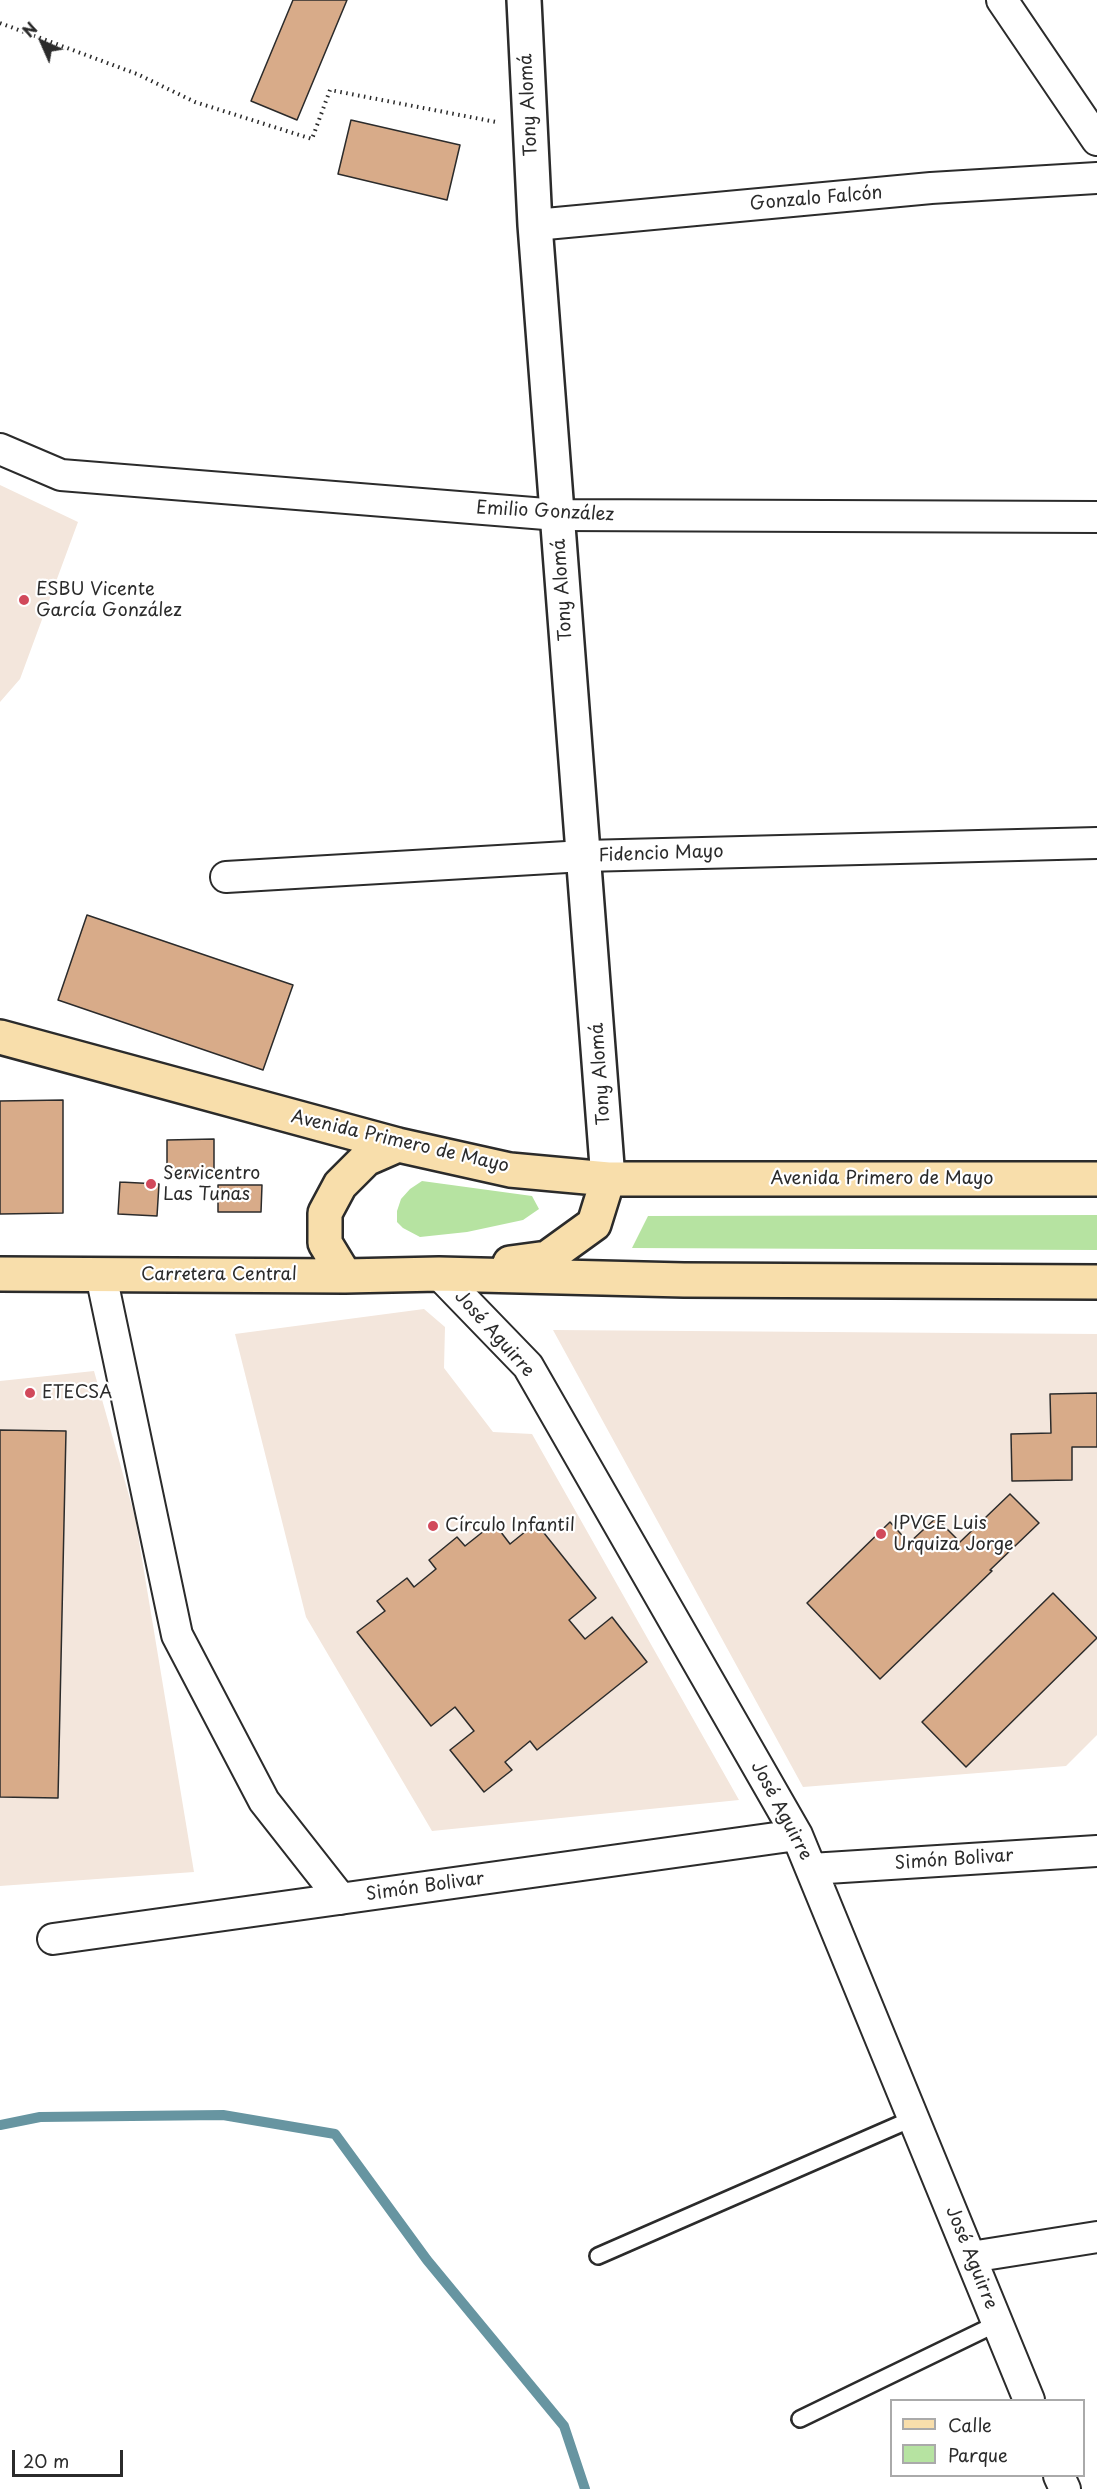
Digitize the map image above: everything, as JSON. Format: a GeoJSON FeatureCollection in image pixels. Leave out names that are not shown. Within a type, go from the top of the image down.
{"type":"FeatureCollection","features":[{"type":"Feature","properties":{"kind":"main road","name":"Avenida Primero de Mayo"},"geometry":{"type":"LineString","coordinates":[[0,1037],[398,1145],[510,1170],[608,1179],[1097,1179]]}},
{"type":"Feature","properties":{"kind":"main road"},"geometry":{"type":"LineString","coordinates":[[345,1276],[326,1243],[324,1213],[340,1185],[366,1159],[398,1145]]}},
{"type":"Feature","properties":{"kind":"main road"},"geometry":{"type":"LineString","coordinates":[[439,1274],[546,1258],[594,1224],[608,1179]]}},
{"type":"Feature","properties":{"kind":"main road","name":"Carretera Central"},"geometry":{"type":"LineString","coordinates":[[0,1274],[345,1276],[439,1274]]}},
{"type":"Feature","properties":{"kind":"main road"},"geometry":{"type":"LineString","coordinates":[[439,1274],[684,1280],[1097,1282]]}},
{"type":"Feature","properties":{"kind":"street","name":"Tony Alomá"},"geometry":{"type":"LineString","coordinates":[[524,0],[535,225],[608,1179]]}},
{"type":"Feature","properties":{"kind":"street"},"geometry":{"type":"LineString","coordinates":[[1002,0],[1097,140]]}},
{"type":"Feature","properties":{"kind":"street","name":"Gonzalo Falcón"},"geometry":{"type":"LineString","coordinates":[[535,225],[931,188],[1097,178]]}},
{"type":"Feature","properties":{"kind":"street","name":"Emilio González"},"geometry":{"type":"LineString","coordinates":[[0,449],[62,475],[558,515],[1097,518]]}},
{"type":"Feature","properties":{"kind":"street","name":"Fidencio Mayo"},"geometry":{"type":"LineString","coordinates":[[226,877],[584,856],[1097,843]]}},
{"type":"Feature","properties":{"kind":"street","name":"José Aguirre"},"geometry":{"type":"LineString","coordinates":[[439,1274],[528,1366],[797,1835],[1029,2399]]}},
{"type":"Feature","properties":{"kind":"street"},"geometry":{"type":"LineString","coordinates":[[101,1275],[177,1635],[264,1801],[341,1899]]}},
{"type":"Feature","properties":{"kind":"street","name":"Simón Bolivar"},"geometry":{"type":"LineString","coordinates":[[53,1939],[797,1835]]}},
{"type":"Feature","properties":{"kind":"street","name":"Simón Bolivar"},"geometry":{"type":"LineString","coordinates":[[812,1869],[1097,1851]]}},
{"type":"Feature","properties":{"kind":"street"},"geometry":{"type":"LineString","coordinates":[[971,2257],[1097,2237]]}},
{"type":"Feature","properties":{"kind":"lane"},"geometry":{"type":"LineString","coordinates":[[598,2256],[914,2118]]}},
{"type":"Feature","properties":{"kind":"lane"},"geometry":{"type":"LineString","coordinates":[[801,2419],[998,2323]]}},
{"type":"Feature","properties":{"kind":"path"},"geometry":{"type":"LineString","coordinates":[[0,23],[137,74],[195,102],[312,139],[330,90],[531,129]]}},
{"type":"Feature","properties":{"kind":"shaded area","name":"ESBU Vicente García González"},"geometry":{"type":"Polygon","coordinates":[[[0,485],[78,522],[20,679],[0,702],[0,485]]]}},
{"type":"Feature","properties":{"kind":"shaded area","name":"Círculo Infantil"},"geometry":{"type":"Polygon","coordinates":[[[424,1309],[445,1327],[444,1368],[493,1432],[532,1434],[739,1800],[432,1831],[306,1617],[235,1334],[424,1309]]]}},
{"type":"Feature","properties":{"kind":"shaded area","name":"IPVCE Luis Urquiza Jorge"},"geometry":{"type":"Polygon","coordinates":[[[553,1330],[1097,1334],[1097,1735],[1066,1766],[803,1787],[553,1330]]]}},
{"type":"Feature","properties":{"kind":"shaded area"},"geometry":{"type":"Polygon","coordinates":[[[94,1371],[135,1517],[194,1872],[0,1886],[0,1381],[94,1371]]]}},
{"type":"Feature","properties":{"kind":"green space"},"geometry":{"type":"Polygon","coordinates":[[[422,1181],[532,1196],[539,1209],[523,1220],[467,1232],[420,1237],[397,1222],[397,1211],[401,1199],[422,1181]]]}},
{"type":"Feature","properties":{"kind":"green space"},"geometry":{"type":"Polygon","coordinates":[[[1097,1215],[1097,1250],[632,1248],[648,1216],[1097,1215]]]}},
{"type":"Feature","properties":{"kind":"building"},"geometry":{"type":"Polygon","coordinates":[[[293,0],[347,0],[297,120],[251,101],[293,0]]]}},
{"type":"Feature","properties":{"kind":"building"},"geometry":{"type":"Polygon","coordinates":[[[351,120],[460,145],[447,200],[338,174],[351,120]]]}},
{"type":"Feature","properties":{"kind":"building"},"geometry":{"type":"Polygon","coordinates":[[[87,915],[293,985],[263,1070],[58,1000],[87,915]]]}},
{"type":"Feature","properties":{"kind":"building"},"geometry":{"type":"Polygon","coordinates":[[[63,1100],[63,1213],[0,1214],[0,1101],[63,1100]]]}},
{"type":"Feature","properties":{"kind":"building"},"geometry":{"type":"Polygon","coordinates":[[[214,1139],[214,1177],[167,1177],[167,1140],[214,1139]]]}},
{"type":"Feature","properties":{"kind":"building"},"geometry":{"type":"Polygon","coordinates":[[[120,1182],[159,1184],[157,1216],[118,1214],[120,1182]]]}},
{"type":"Feature","properties":{"kind":"building"},"geometry":{"type":"Polygon","coordinates":[[[218,1185],[262,1185],[261,1212],[218,1212],[218,1185]]]}},
{"type":"Feature","properties":{"kind":"building"},"geometry":{"type":"Polygon","coordinates":[[[1097,1393],[1097,1447],[1072,1447],[1072,1480],[1012,1481],[1011,1434],[1051,1433],[1050,1394],[1097,1393]]]}},
{"type":"Feature","properties":{"kind":"building"},"geometry":{"type":"Polygon","coordinates":[[[0,1430],[66,1431],[58,1798],[0,1797],[0,1430]]]}},
{"type":"Feature","properties":{"kind":"building"},"geometry":{"type":"Polygon","coordinates":[[[1010,1494],[1039,1523],[880,1679],[807,1603],[890,1522],[909,1543],[936,1518],[960,1542],[1010,1494]]]}},
{"type":"Feature","properties":{"kind":"building"},"geometry":{"type":"Polygon","coordinates":[[[494,1523],[510,1544],[536,1523],[596,1598],[569,1620],[585,1639],[612,1617],[647,1662],[537,1750],[530,1741],[505,1762],[512,1770],[484,1792],[450,1750],[474,1731],[455,1707],[431,1726],[357,1632],[385,1611],[377,1601],[407,1578],[414,1587],[436,1569],[429,1560],[457,1537],[465,1546],[494,1523]]]}},
{"type":"Feature","properties":{"kind":"building"},"geometry":{"type":"Polygon","coordinates":[[[1053,1593],[1097,1638],[966,1767],[922,1722],[1053,1593]]]}},
{"type":"Feature","properties":{"kind":"waterway"},"geometry":{"type":"LineString","coordinates":[[0,2125],[40,2117],[223,2115],[335,2134],[427,2260],[564,2426],[585,2489]]}},
{"type":"Feature","properties":{"kind":"place","name":"ESBU Vicente García González"},"geometry":{"type":"Point","coordinates":[24,600]}},
{"type":"Feature","properties":{"kind":"place","name":"Servicentro Las Tunas"},"geometry":{"type":"Point","coordinates":[151,1184]}},
{"type":"Feature","properties":{"kind":"place","name":"ETECSA"},"geometry":{"type":"Point","coordinates":[30,1393]}},
{"type":"Feature","properties":{"kind":"place","name":"Círculo Infantil"},"geometry":{"type":"Point","coordinates":[433,1526]}},
{"type":"Feature","properties":{"kind":"place","name":"IPVCE Luis Urquiza Jorge"},"geometry":{"type":"Point","coordinates":[881,1534]}}]}
